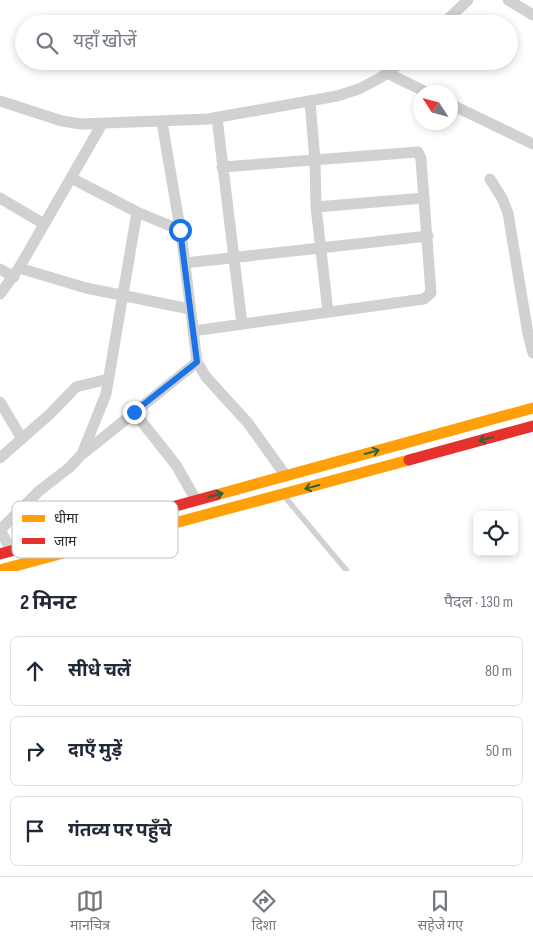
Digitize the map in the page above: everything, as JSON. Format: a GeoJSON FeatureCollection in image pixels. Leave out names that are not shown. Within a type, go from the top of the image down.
{"type":"FeatureCollection","features":[{"type":"Feature","properties":{"kind":"main road"},"geometry":{"type":"LineString","coordinates":[[178,505],[533,408]]}},
{"type":"Feature","properties":{"kind":"main road"},"geometry":{"type":"LineString","coordinates":[[178,524],[533,426]]}},
{"type":"Feature","properties":{"kind":"main road"},"geometry":{"type":"LineString","coordinates":[[0,570],[14,569],[54,558]]}},
{"type":"Feature","properties":{"kind":"street"},"geometry":{"type":"LineString","coordinates":[[452,15],[468,0]]}},
{"type":"Feature","properties":{"kind":"street"},"geometry":{"type":"LineString","coordinates":[[508,0],[533,15]]}},
{"type":"Feature","properties":{"kind":"street"},"geometry":{"type":"LineString","coordinates":[[0,101],[62,121],[102,124],[217,118],[310,101],[359,89],[392,70]]}},
{"type":"Feature","properties":{"kind":"street"},"geometry":{"type":"LineString","coordinates":[[387,74],[413,86]]}},
{"type":"Feature","properties":{"kind":"street"},"geometry":{"type":"LineString","coordinates":[[310,101],[316,161],[316,206],[328,312]]}},
{"type":"Feature","properties":{"kind":"street"},"geometry":{"type":"LineString","coordinates":[[458,108],[533,144]]}},
{"type":"Feature","properties":{"kind":"street"},"geometry":{"type":"LineString","coordinates":[[217,118],[242,324]]}},
{"type":"Feature","properties":{"kind":"street"},"geometry":{"type":"LineString","coordinates":[[162,122],[185,263],[197,362],[206,377],[248,423],[286,476]]}},
{"type":"Feature","properties":{"kind":"street"},"geometry":{"type":"LineString","coordinates":[[0,294],[17,273],[102,124]]}},
{"type":"Feature","properties":{"kind":"street"},"geometry":{"type":"LineString","coordinates":[[193,330],[429,297],[432,288],[421,159],[415,151],[222,168]]}},
{"type":"Feature","properties":{"kind":"street"},"geometry":{"type":"LineString","coordinates":[[71,178],[137,212],[180,230]]}},
{"type":"Feature","properties":{"kind":"street"},"geometry":{"type":"LineString","coordinates":[[490,178],[502,198],[508,214],[528,334],[533,353]]}},
{"type":"Feature","properties":{"kind":"street"},"geometry":{"type":"LineString","coordinates":[[0,198],[44,224]]}},
{"type":"Feature","properties":{"kind":"street"},"geometry":{"type":"LineString","coordinates":[[316,206],[424,198]]}},
{"type":"Feature","properties":{"kind":"street"},"geometry":{"type":"LineString","coordinates":[[82,454],[104,400],[137,212]]}},
{"type":"Feature","properties":{"kind":"street"},"geometry":{"type":"LineString","coordinates":[[185,263],[428,236]]}},
{"type":"Feature","properties":{"kind":"street"},"geometry":{"type":"LineString","coordinates":[[0,269],[190,310]]}},
{"type":"Feature","properties":{"kind":"street"},"geometry":{"type":"LineString","coordinates":[[29,501],[70,467],[82,454],[197,362]]}},
{"type":"Feature","properties":{"kind":"street"},"geometry":{"type":"LineString","coordinates":[[0,458],[76,387],[108,379]]}},
{"type":"Feature","properties":{"kind":"street"},"geometry":{"type":"LineString","coordinates":[[0,402],[22,438]]}},
{"type":"Feature","properties":{"kind":"street"},"geometry":{"type":"LineString","coordinates":[[134,412],[176,465],[196,500]]}},
{"type":"Feature","properties":{"kind":"street"},"geometry":{"type":"LineString","coordinates":[[5,553],[0,529],[12,517]]}},
{"type":"Feature","properties":{"kind":"lane"},"geometry":{"type":"LineString","coordinates":[[283,495],[346,571]]}},
{"type":"Feature","properties":{"kind":"traffic: slow"},"geometry":{"type":"LineString","coordinates":[[216,495],[533,408]]}},
{"type":"Feature","properties":{"kind":"traffic: slow"},"geometry":{"type":"LineString","coordinates":[[178,522],[409,460]]}},
{"type":"Feature","properties":{"kind":"traffic: slow"},"geometry":{"type":"LineString","coordinates":[[0,570],[45,558]]}},
{"type":"Feature","properties":{"kind":"traffic: jam"},"geometry":{"type":"LineString","coordinates":[[409,460],[533,426]]}},
{"type":"Feature","properties":{"kind":"traffic: jam"},"geometry":{"type":"LineString","coordinates":[[178,505],[216,495]]}},
{"type":"Feature","properties":{"kind":"traffic: jam"},"geometry":{"type":"LineString","coordinates":[[0,554],[12,551]]}},
{"type":"Feature","properties":{"kind":"route"},"geometry":{"type":"LineString","coordinates":[[134,412],[197,362],[180,230]]}}]}
